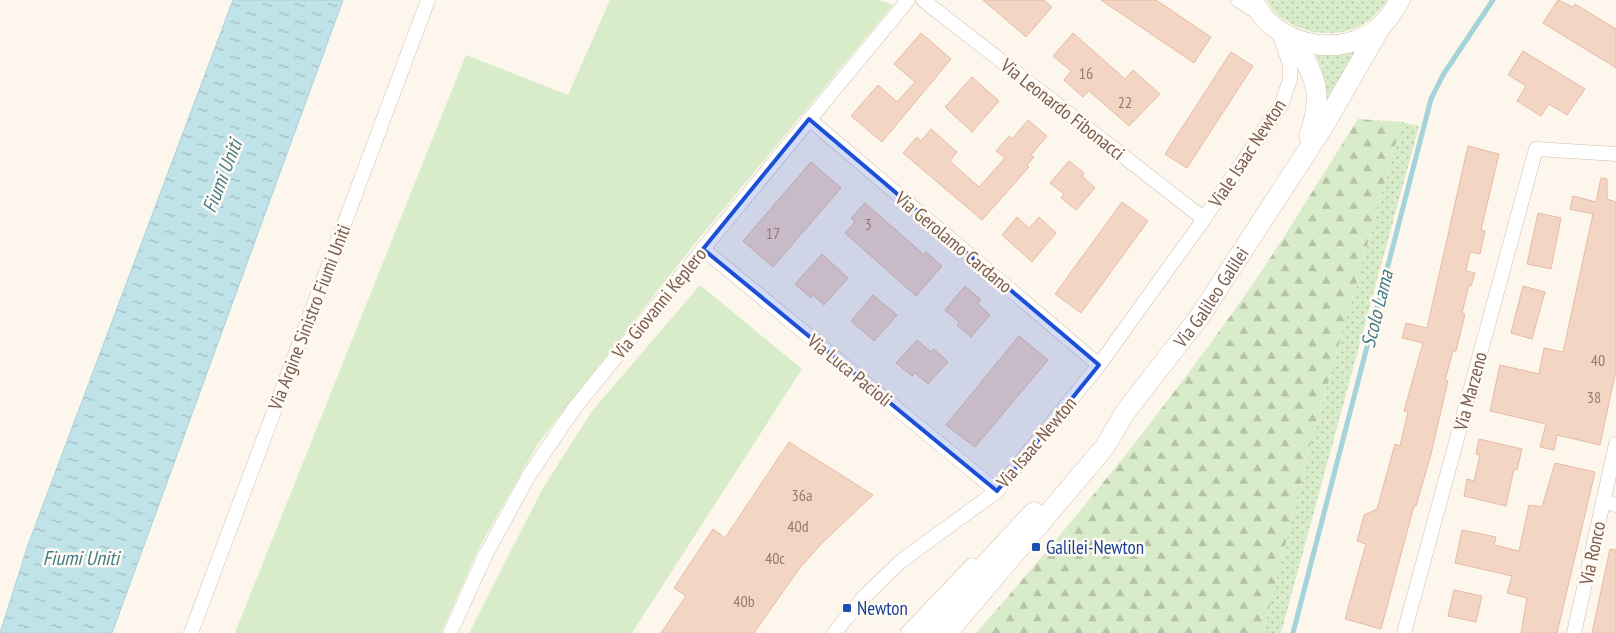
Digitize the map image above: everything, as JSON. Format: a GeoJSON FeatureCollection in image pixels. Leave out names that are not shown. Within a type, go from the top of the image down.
{"type":"FeatureCollection","features":[{"type":"Feature","properties":{"kind":"main road","name":"Via Galileo Galilei"},"geometry":{"type":"LineString","coordinates":[[952,627],[1104,448],[1114,428],[1200,316],[1323,127],[1381,26],[1400,0]]}},
{"type":"Feature","properties":{"kind":"main road"},"geometry":{"type":"LineString","coordinates":[[1271,21],[1312,45],[1335,45],[1357,40],[1381,26]]}},
{"type":"Feature","properties":{"kind":"main road","name":"Via Galileo Galilei"},"geometry":{"type":"LineString","coordinates":[[1271,21],[1309,65],[1318,100],[1315,120],[1299,162]]}},
{"type":"Feature","properties":{"kind":"main road","name":"Via Galileo Galilei"},"geometry":{"type":"LineString","coordinates":[[925,633],[948,605],[1028,519],[1098,437],[1114,428]]}},
{"type":"Feature","properties":{"kind":"street","name":"Via Argine Sinistro Fiumi Uniti"},"geometry":{"type":"LineString","coordinates":[[191,633],[428,0]]}},
{"type":"Feature","properties":{"kind":"street","name":"Via Giovanni Keplero"},"geometry":{"type":"LineString","coordinates":[[450,633],[485,556],[528,478],[574,410],[702,249],[908,0]]}},
{"type":"Feature","properties":{"kind":"street","name":"Via Leonardo Fibonacci"},"geometry":{"type":"LineString","coordinates":[[922,0],[1204,219]]}},
{"type":"Feature","properties":{"kind":"street"},"geometry":{"type":"LineString","coordinates":[[1238,0],[1271,21]]}},
{"type":"Feature","properties":{"kind":"street","name":"Viale Isaac Newton"},"geometry":{"type":"LineString","coordinates":[[1204,219],[1281,105],[1287,92],[1290,80],[1290,65],[1271,21]]}},
{"type":"Feature","properties":{"kind":"street","name":"Via Gerolamo Cardano"},"geometry":{"type":"LineString","coordinates":[[809,120],[1100,366]]}},
{"type":"Feature","properties":{"kind":"street","name":"Via Marzeno"},"geometry":{"type":"LineString","coordinates":[[1404,633],[1536,149],[1616,154]]}},
{"type":"Feature","properties":{"kind":"street","name":"Via Isaac Newton"},"geometry":{"type":"LineString","coordinates":[[834,633],[864,597],[900,562],[997,491],[1100,366],[1204,219]]}},
{"type":"Feature","properties":{"kind":"street","name":"Via Luca Pacioli"},"geometry":{"type":"LineString","coordinates":[[702,249],[997,491]]}},
{"type":"Feature","properties":{"kind":"street","name":"Via Ronco"},"geometry":{"type":"LineString","coordinates":[[1574,633],[1610,503],[1616,444]]}},
{"type":"Feature","properties":{"kind":"street"},"geometry":{"type":"LineString","coordinates":[[907,633],[998,538],[1028,519]]}},
{"type":"Feature","properties":{"kind":"street"},"geometry":{"type":"LineString","coordinates":[[938,633],[950,622],[952,627]]}},
{"type":"Feature","properties":{"kind":"highlighted area"},"geometry":{"type":"Polygon","coordinates":[[[809,119],[1099,365],[997,491],[703,249],[809,119]]]}},
{"type":"Feature","properties":{"kind":"green space"},"geometry":{"type":"Polygon","coordinates":[[[610,0],[879,0],[893,5],[692,247],[539,442],[481,544],[441,633],[235,633],[466,55],[568,95],[610,0]]]}},
{"type":"Feature","properties":{"kind":"green space"},"geometry":{"type":"Polygon","coordinates":[[[1266,0],[1388,0],[1372,18],[1362,25],[1338,33],[1325,33],[1300,28],[1288,22],[1276,13],[1266,0]]]}},
{"type":"Feature","properties":{"kind":"green space"},"geometry":{"type":"Polygon","coordinates":[[[1356,47],[1356,53],[1328,107],[1324,105],[1324,77],[1315,51],[1356,47]]]}},
{"type":"Feature","properties":{"kind":"green space"},"geometry":{"type":"Polygon","coordinates":[[[1358,119],[1402,122],[1310,447],[1263,633],[976,633],[1048,550],[1118,464],[1218,333],[1264,267],[1358,119]]]}},
{"type":"Feature","properties":{"kind":"green space"},"geometry":{"type":"Polygon","coordinates":[[[1402,122],[1419,126],[1281,633],[1263,633],[1310,447],[1402,122]]]}},
{"type":"Feature","properties":{"kind":"green space"},"geometry":{"type":"Polygon","coordinates":[[[700,285],[802,369],[632,633],[469,633],[543,488],[592,411],[700,285]]]}},
{"type":"Feature","properties":{"kind":"water","name":"Fiumi Uniti"},"geometry":{"type":"Polygon","coordinates":[[[233,0],[343,0],[112,633],[0,633],[28,545],[233,0]]]}},
{"type":"Feature","properties":{"kind":"building"},"geometry":{"type":"Polygon","coordinates":[[[983,0],[1044,0],[1052,7],[1026,37],[983,0]]]}},
{"type":"Feature","properties":{"kind":"building"},"geometry":{"type":"Polygon","coordinates":[[[1101,0],[1156,0],[1211,37],[1194,63],[1101,0]]]}},
{"type":"Feature","properties":{"kind":"building"},"geometry":{"type":"Polygon","coordinates":[[[1558,0],[1573,7],[1575,4],[1616,29],[1616,68],[1543,23],[1558,0]]]}},
{"type":"Feature","properties":{"kind":"building"},"geometry":{"type":"Polygon","coordinates":[[[921,33],[951,59],[882,142],[851,116],[878,85],[897,102],[915,82],[894,64],[921,33]]]}},
{"type":"Feature","properties":{"kind":"building"},"geometry":{"type":"Polygon","coordinates":[[[1073,33],[1125,79],[1133,70],[1160,94],[1129,126],[1089,91],[1083,97],[1064,80],[1071,71],[1053,56],[1073,33]]]}},
{"type":"Feature","properties":{"kind":"building"},"geometry":{"type":"Polygon","coordinates":[[[1523,51],[1585,89],[1567,115],[1549,104],[1541,116],[1517,101],[1526,86],[1508,75],[1523,51]]]}},
{"type":"Feature","properties":{"kind":"building"},"geometry":{"type":"Polygon","coordinates":[[[1231,52],[1253,66],[1187,168],[1165,154],[1231,52]]]}},
{"type":"Feature","properties":{"kind":"building"},"geometry":{"type":"Polygon","coordinates":[[[972,77],[999,101],[972,132],[945,107],[972,77]]]}},
{"type":"Feature","properties":{"kind":"building"},"geometry":{"type":"Polygon","coordinates":[[[1028,120],[1047,136],[1031,155],[1034,157],[1027,165],[1029,167],[982,220],[903,153],[917,137],[921,141],[931,129],[957,152],[950,161],[979,187],[1005,158],[996,151],[1009,136],[1012,139],[1028,120]]]}},
{"type":"Feature","properties":{"kind":"building"},"geometry":{"type":"Polygon","coordinates":[[[1468,146],[1499,154],[1481,230],[1485,231],[1480,254],[1470,252],[1466,271],[1475,273],[1471,286],[1469,285],[1462,313],[1465,314],[1456,351],[1453,351],[1445,380],[1448,381],[1431,454],[1416,506],[1414,506],[1381,629],[1345,619],[1366,544],[1357,541],[1364,515],[1377,509],[1395,444],[1400,446],[1408,412],[1404,411],[1423,343],[1402,338],[1406,323],[1427,328],[1468,146]]]}},
{"type":"Feature","properties":{"kind":"building"},"geometry":{"type":"Polygon","coordinates":[[[1069,161],[1084,173],[1082,176],[1095,188],[1076,210],[1061,198],[1064,194],[1050,183],[1069,161]]]}},
{"type":"Feature","properties":{"kind":"building"},"geometry":{"type":"Polygon","coordinates":[[[811,162],[841,188],[773,267],[743,241],[811,162]]]}},
{"type":"Feature","properties":{"kind":"building"},"geometry":{"type":"Polygon","coordinates":[[[1601,178],[1607,179],[1607,199],[1616,202],[1616,370],[1600,445],[1557,435],[1554,450],[1540,447],[1546,424],[1490,411],[1500,365],[1539,374],[1544,348],[1563,352],[1593,214],[1570,209],[1573,196],[1596,202],[1601,178]]]}},
{"type":"Feature","properties":{"kind":"building"},"geometry":{"type":"Polygon","coordinates":[[[1122,202],[1148,221],[1081,313],[1055,294],[1122,202]]]}},
{"type":"Feature","properties":{"kind":"building"},"geometry":{"type":"Polygon","coordinates":[[[865,203],[924,255],[926,252],[942,266],[916,296],[845,233],[855,222],[851,218],[865,203]]]}},
{"type":"Feature","properties":{"kind":"building"},"geometry":{"type":"Polygon","coordinates":[[[1538,213],[1561,218],[1551,269],[1527,264],[1538,213]]]}},
{"type":"Feature","properties":{"kind":"building"},"geometry":{"type":"Polygon","coordinates":[[[1017,217],[1029,228],[1039,217],[1056,233],[1032,262],[1002,235],[1017,217]]]}},
{"type":"Feature","properties":{"kind":"building"},"geometry":{"type":"Polygon","coordinates":[[[822,254],[848,278],[824,305],[813,295],[811,298],[795,284],[822,254]]]}},
{"type":"Feature","properties":{"kind":"building"},"geometry":{"type":"Polygon","coordinates":[[[965,286],[981,300],[977,303],[990,315],[971,337],[957,325],[959,322],[945,310],[965,286]]]}},
{"type":"Feature","properties":{"kind":"building"},"geometry":{"type":"Polygon","coordinates":[[[1523,286],[1545,292],[1532,339],[1511,333],[1523,286]]]}},
{"type":"Feature","properties":{"kind":"building"},"geometry":{"type":"Polygon","coordinates":[[[873,295],[897,315],[874,341],[851,321],[873,295]]]}},
{"type":"Feature","properties":{"kind":"building"},"geometry":{"type":"Polygon","coordinates":[[[1019,336],[1048,360],[975,447],[946,425],[1019,336]]]}},
{"type":"Feature","properties":{"kind":"building"},"geometry":{"type":"Polygon","coordinates":[[[917,340],[931,352],[934,349],[948,362],[928,384],[915,373],[912,376],[896,363],[917,340]]]}},
{"type":"Feature","properties":{"kind":"building"},"geometry":{"type":"Polygon","coordinates":[[[1479,439],[1522,449],[1517,470],[1514,469],[1506,506],[1464,496],[1467,479],[1474,481],[1480,455],[1476,454],[1479,439]]]}},
{"type":"Feature","properties":{"kind":"building"},"geometry":{"type":"Polygon","coordinates":[[[789,442],[873,495],[823,542],[799,569],[754,633],[661,633],[686,596],[674,588],[713,529],[725,538],[789,442]]]}},
{"type":"Feature","properties":{"kind":"building"},"geometry":{"type":"Polygon","coordinates":[[[1555,463],[1595,472],[1557,633],[1521,633],[1527,598],[1507,593],[1512,576],[1455,563],[1462,530],[1496,537],[1494,545],[1519,551],[1529,505],[1542,507],[1555,463]]]}},
{"type":"Feature","properties":{"kind":"building"},"geometry":{"type":"Polygon","coordinates":[[[1610,549],[1616,550],[1616,633],[1592,633],[1610,549]]]}},
{"type":"Feature","properties":{"kind":"building"},"geometry":{"type":"Polygon","coordinates":[[[1454,590],[1482,596],[1476,622],[1448,616],[1454,590]]]}},
{"type":"Feature","properties":{"kind":"waterway","name":"Scolo Lama"},"geometry":{"type":"LineString","coordinates":[[1293,633],[1431,99],[1443,75],[1493,0]]}},
{"type":"Feature","properties":{"kind":"place","name":"Galilei-Newton"},"geometry":{"type":"Point","coordinates":[1036,547]}},
{"type":"Feature","properties":{"kind":"place","name":"Newton"},"geometry":{"type":"Point","coordinates":[847,608]}}]}
